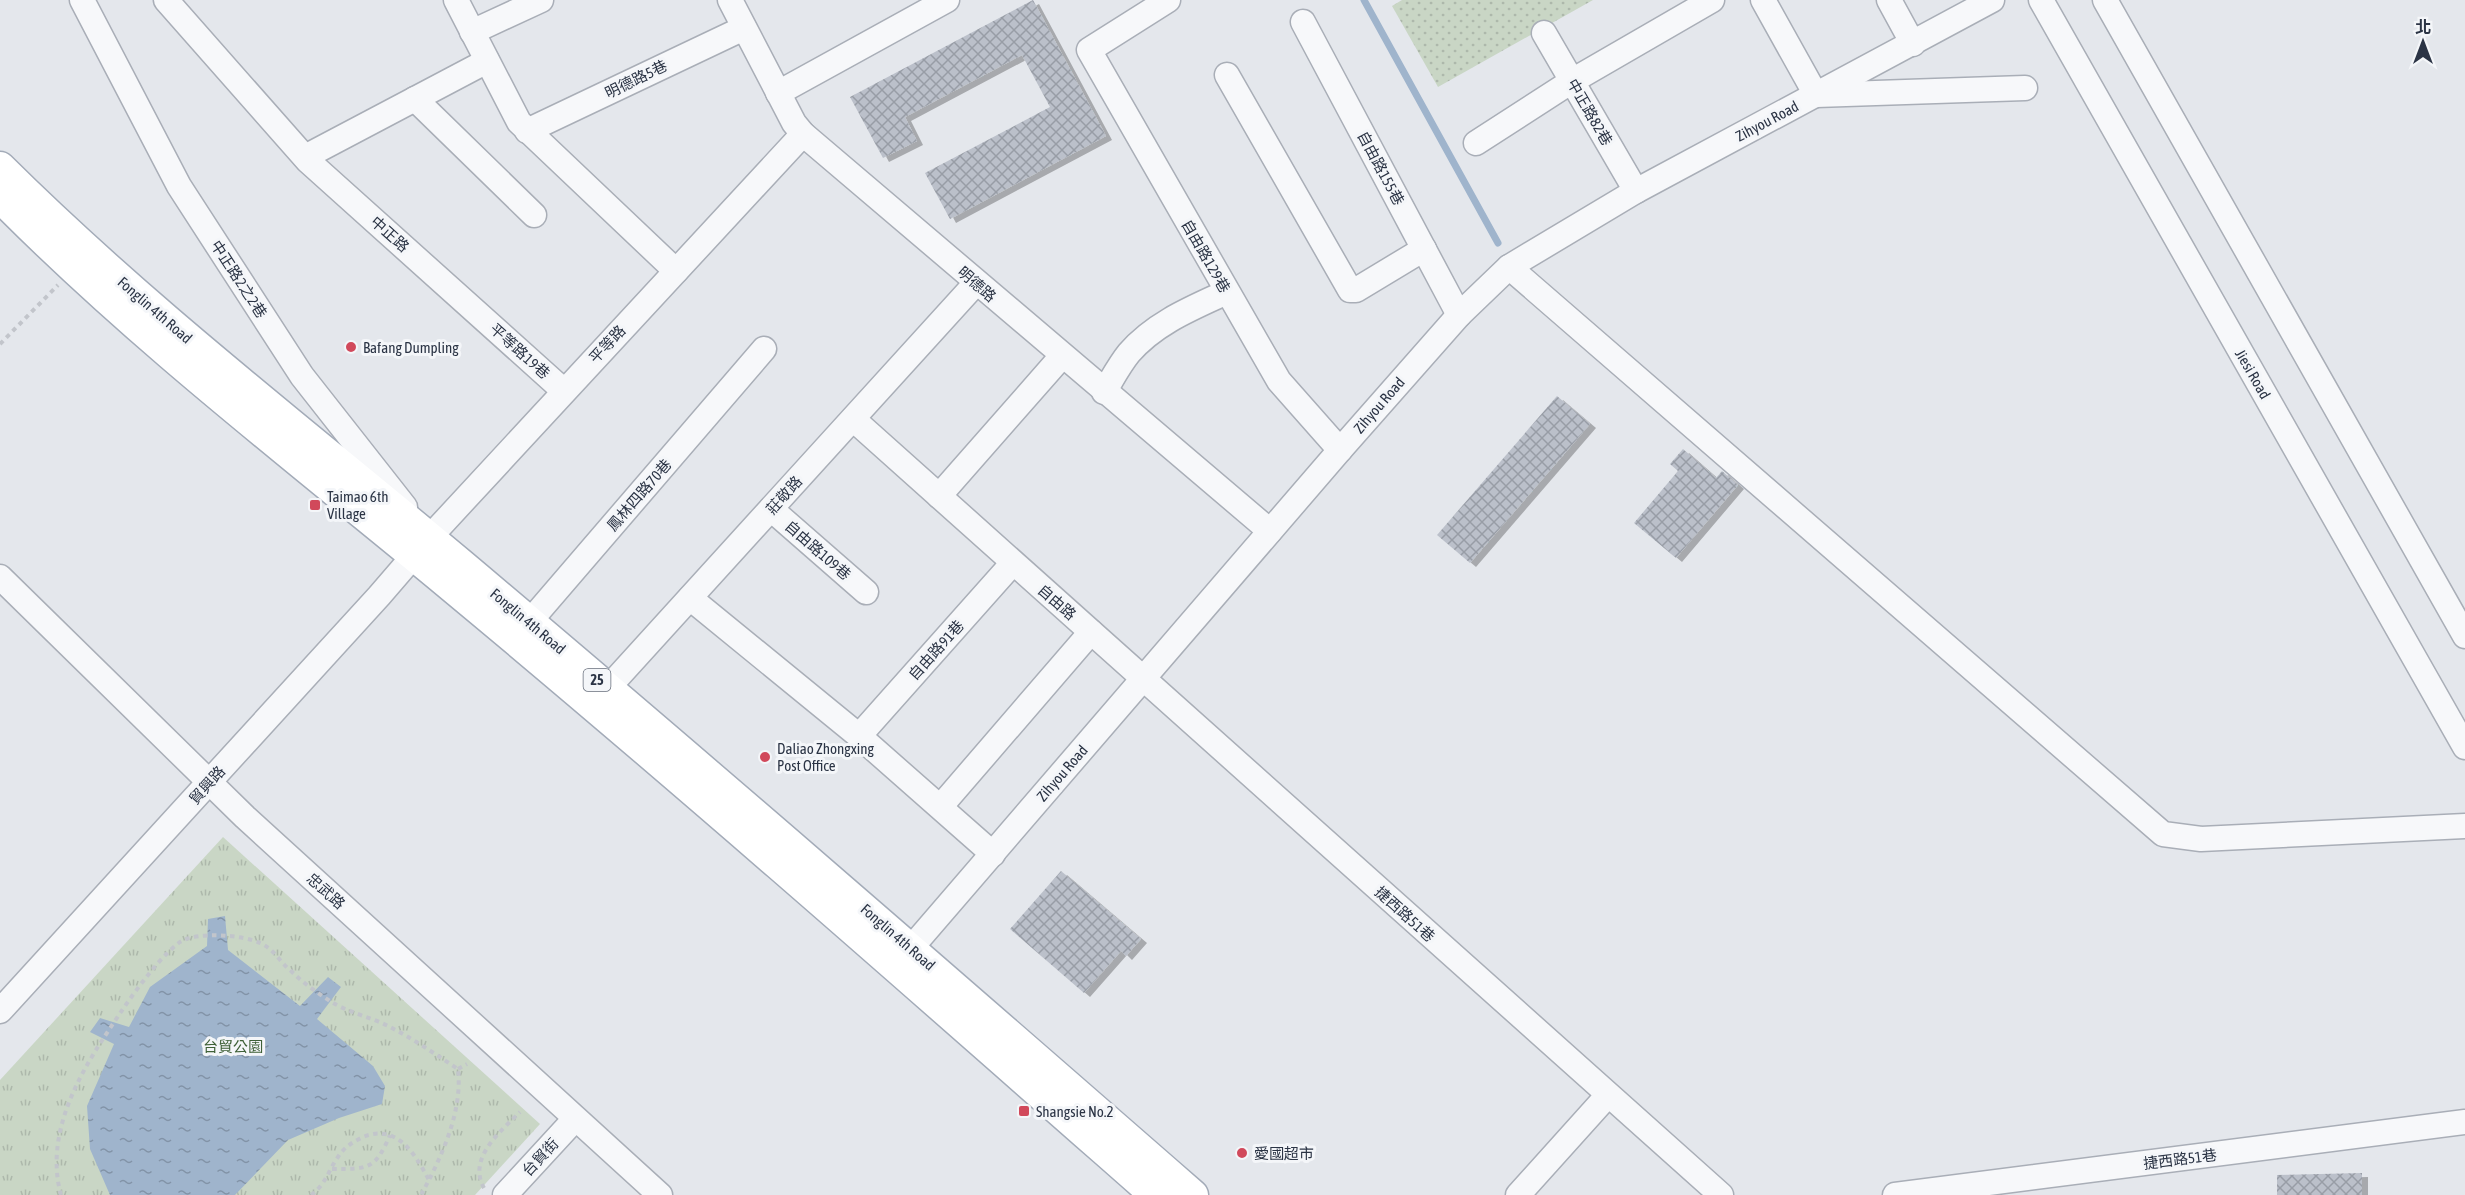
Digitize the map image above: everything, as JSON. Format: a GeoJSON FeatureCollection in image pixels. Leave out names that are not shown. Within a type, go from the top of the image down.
{"type":"FeatureCollection","features":[{"type":"Feature","properties":{"kind":"main road","name":"Fonglin 4th Road"},"geometry":{"type":"LineString","coordinates":[[0,166],[143,301],[421,547],[903,957],[1193,1195]]}},
{"type":"Feature","properties":{"kind":"main road","name":"Fonglin 4th Road"},"geometry":{"type":"LineString","coordinates":[[0,197],[138,326],[421,547]]}},
{"type":"Feature","properties":{"kind":"main road","name":"Fonglin 4th Road"},"geometry":{"type":"LineString","coordinates":[[903,957],[1155,1195]]}},
{"type":"Feature","properties":{"kind":"street","name":"中正路2之2巷"},"geometry":{"type":"LineString","coordinates":[[82,0],[179,186],[302,376],[421,547]]}},
{"type":"Feature","properties":{"kind":"street","name":"中正路"},"geometry":{"type":"LineString","coordinates":[[166,0],[305,157],[476,311]]}},
{"type":"Feature","properties":{"kind":"street"},"geometry":{"type":"LineString","coordinates":[[456,0],[519,122],[676,271]]}},
{"type":"Feature","properties":{"kind":"street"},"geometry":{"type":"LineString","coordinates":[[472,32],[541,0]]}},
{"type":"Feature","properties":{"kind":"street","name":"明德路"},"geometry":{"type":"LineString","coordinates":[[730,0],[794,123],[803,134],[1270,531]]}},
{"type":"Feature","properties":{"kind":"street"},"geometry":{"type":"LineString","coordinates":[[778,93],[947,0]]}},
{"type":"Feature","properties":{"kind":"street","name":"自由路129巷"},"geometry":{"type":"LineString","coordinates":[[1168,0],[1089,50],[1279,381],[1340,450]]}},
{"type":"Feature","properties":{"kind":"street"},"geometry":{"type":"LineString","coordinates":[[1476,143],[1572,81],[1712,0]]}},
{"type":"Feature","properties":{"kind":"street"},"geometry":{"type":"LineString","coordinates":[[1763,0],[1816,95],[2025,88]]}},
{"type":"Feature","properties":{"kind":"street"},"geometry":{"type":"LineString","coordinates":[[1889,0],[1912,44]]}},
{"type":"Feature","properties":{"kind":"street","name":"Zihyou Road"},"geometry":{"type":"LineString","coordinates":[[903,957],[1340,450],[1459,315],[1509,267],[1636,191],[1992,0]]}},
{"type":"Feature","properties":{"kind":"street","name":"Jiesi Road"},"geometry":{"type":"LineString","coordinates":[[2042,0],[2465,747]]}},
{"type":"Feature","properties":{"kind":"street"},"geometry":{"type":"LineString","coordinates":[[2105,0],[2465,636]]}},
{"type":"Feature","properties":{"kind":"street","name":"自由路155巷"},"geometry":{"type":"LineString","coordinates":[[1303,22],[1459,315]]}},
{"type":"Feature","properties":{"kind":"street","name":"明德路5巷"},"geometry":{"type":"LineString","coordinates":[[527,131],[744,28]]}},
{"type":"Feature","properties":{"kind":"street","name":"中正路82巷"},"geometry":{"type":"LineString","coordinates":[[1544,33],[1636,191]]}},
{"type":"Feature","properties":{"kind":"street"},"geometry":{"type":"LineString","coordinates":[[305,157],[487,61]]}},
{"type":"Feature","properties":{"kind":"street"},"geometry":{"type":"LineString","coordinates":[[1227,75],[1345,285],[1350,290],[1356,290],[1424,249]]}},
{"type":"Feature","properties":{"kind":"street"},"geometry":{"type":"LineString","coordinates":[[415,99],[534,215]]}},
{"type":"Feature","properties":{"kind":"street","name":"平等路"},"geometry":{"type":"LineString","coordinates":[[421,547],[803,134]]}},
{"type":"Feature","properties":{"kind":"street"},"geometry":{"type":"LineString","coordinates":[[1509,267],[2163,834],[2201,839],[2465,826]]}},
{"type":"Feature","properties":{"kind":"street","name":"莊敬路"},"geometry":{"type":"LineString","coordinates":[[599,698],[976,283]]}},
{"type":"Feature","properties":{"kind":"street"},"geometry":{"type":"LineString","coordinates":[[1104,392],[1129,354],[1145,337],[1168,319],[1227,292]]}},
{"type":"Feature","properties":{"kind":"street","name":"平等路19巷"},"geometry":{"type":"LineString","coordinates":[[476,311],[564,391]]}},
{"type":"Feature","properties":{"kind":"street","name":"鳳林四路70巷"},"geometry":{"type":"LineString","coordinates":[[522,632],[764,349]]}},
{"type":"Feature","properties":{"kind":"street"},"geometry":{"type":"LineString","coordinates":[[939,496],[1062,356]]}},
{"type":"Feature","properties":{"kind":"street","name":"自由路"},"geometry":{"type":"LineString","coordinates":[[853,419],[1012,564],[1091,632]]}},
{"type":"Feature","properties":{"kind":"street","name":"自由路109巷"},"geometry":{"type":"LineString","coordinates":[[771,509],[866,592]]}},
{"type":"Feature","properties":{"kind":"street","name":"貿興路"},"geometry":{"type":"LineString","coordinates":[[0,1011],[421,547]]}},
{"type":"Feature","properties":{"kind":"street","name":"自由路91巷"},"geometry":{"type":"LineString","coordinates":[[859,736],[1012,564]]}},
{"type":"Feature","properties":{"kind":"street","name":"忠武路"},"geometry":{"type":"LineString","coordinates":[[0,577],[209,783],[660,1195]]}},
{"type":"Feature","properties":{"kind":"street"},"geometry":{"type":"LineString","coordinates":[[690,598],[859,736],[993,854]]}},
{"type":"Feature","properties":{"kind":"street"},"geometry":{"type":"LineString","coordinates":[[941,806],[1091,632]]}},
{"type":"Feature","properties":{"kind":"street","name":"捷西路51巷"},"geometry":{"type":"LineString","coordinates":[[1091,632],[1721,1195]]}},
{"type":"Feature","properties":{"kind":"street"},"geometry":{"type":"LineString","coordinates":[[1518,1195],[1608,1095]]}},
{"type":"Feature","properties":{"kind":"street","name":"台貿街"},"geometry":{"type":"LineString","coordinates":[[505,1195],[575,1119]]}},
{"type":"Feature","properties":{"kind":"street","name":"捷西路51巷"},"geometry":{"type":"LineString","coordinates":[[1895,1195],[2465,1122]]}},
{"type":"Feature","properties":{"kind":"path"},"geometry":{"type":"LineString","coordinates":[[0,344],[75,268]]}},
{"type":"Feature","properties":{"kind":"path"},"geometry":{"type":"LineString","coordinates":[[61,1195],[57,1180],[56,1145],[73,1090],[118,1015],[160,963],[182,941],[202,936],[234,937],[259,942],[274,951],[289,969],[333,1003],[390,1027],[458,1069]]}},
{"type":"Feature","properties":{"kind":"path"},"geometry":{"type":"LineString","coordinates":[[458,1069],[467,1064]]}},
{"type":"Feature","properties":{"kind":"path"},"geometry":{"type":"LineString","coordinates":[[421,1195],[447,1140],[459,1081],[458,1069]]}},
{"type":"Feature","properties":{"kind":"path"},"geometry":{"type":"LineString","coordinates":[[488,1195],[478,1179],[483,1153],[520,1112]]}},
{"type":"Feature","properties":{"kind":"path"},"geometry":{"type":"LineString","coordinates":[[311,1195],[319,1190],[338,1156],[351,1143],[374,1133],[390,1135],[408,1145],[429,1180]]}},
{"type":"Feature","properties":{"kind":"path"},"geometry":{"type":"LineString","coordinates":[[332,1168],[364,1169],[380,1158],[390,1135]]}},
{"type":"Feature","properties":{"kind":"green space"},"geometry":{"type":"Polygon","coordinates":[[[1402,0],[1593,0],[1438,87],[1392,6],[1402,0]]]}},
{"type":"Feature","properties":{"kind":"green space","name":"台貿公園"},"geometry":{"type":"Polygon","coordinates":[[[223,837],[540,1124],[475,1195],[0,1195],[0,1080],[223,837]]]}},
{"type":"Feature","properties":{"kind":"water"},"geometry":{"type":"Polygon","coordinates":[[[225,916],[228,950],[300,1006],[328,977],[341,987],[317,1019],[373,1066],[385,1086],[382,1104],[339,1118],[288,1140],[235,1195],[110,1195],[90,1149],[87,1106],[114,1044],[90,1032],[100,1018],[129,1027],[150,987],[207,946],[208,919],[225,916]]]}},
{"type":"Feature","properties":{"kind":"building"},"geometry":{"type":"Polygon","coordinates":[[[1033,0],[1106,136],[950,219],[925,173],[1050,107],[1022,55],[905,117],[917,141],[883,158],[850,97],[1033,0]]]}},
{"type":"Feature","properties":{"kind":"building"},"geometry":{"type":"Polygon","coordinates":[[[1557,396],[1590,424],[1470,563],[1437,535],[1557,396]]]}},
{"type":"Feature","properties":{"kind":"building"},"geometry":{"type":"Polygon","coordinates":[[[1683,449],[1716,478],[1722,471],[1738,485],[1676,558],[1634,523],[1678,471],[1670,464],[1683,449]]]}},
{"type":"Feature","properties":{"kind":"building"},"geometry":{"type":"Polygon","coordinates":[[[1061,871],[1141,939],[1126,956],[1121,951],[1084,993],[1010,929],[1061,871]]]}},
{"type":"Feature","properties":{"kind":"building"},"geometry":{"type":"Polygon","coordinates":[[[2362,1173],[2362,1195],[2277,1195],[2277,1175],[2362,1173]]]}},
{"type":"Feature","properties":{"kind":"waterway"},"geometry":{"type":"LineString","coordinates":[[1364,0],[1498,243]]}},
{"type":"Feature","properties":{"kind":"place","name":"Bafang Dumpling"},"geometry":{"type":"Point","coordinates":[351,347]}},
{"type":"Feature","properties":{"kind":"place","name":"Taimao 6th Village"},"geometry":{"type":"Point","coordinates":[315,505]}},
{"type":"Feature","properties":{"kind":"place","name":"Daliao Zhongxing Post Office"},"geometry":{"type":"Point","coordinates":[765,757]}},
{"type":"Feature","properties":{"kind":"place","name":"Shangsie No.2"},"geometry":{"type":"Point","coordinates":[1024,1111]}},
{"type":"Feature","properties":{"kind":"place","name":"愛國超市"},"geometry":{"type":"Point","coordinates":[1242,1153]}}]}
